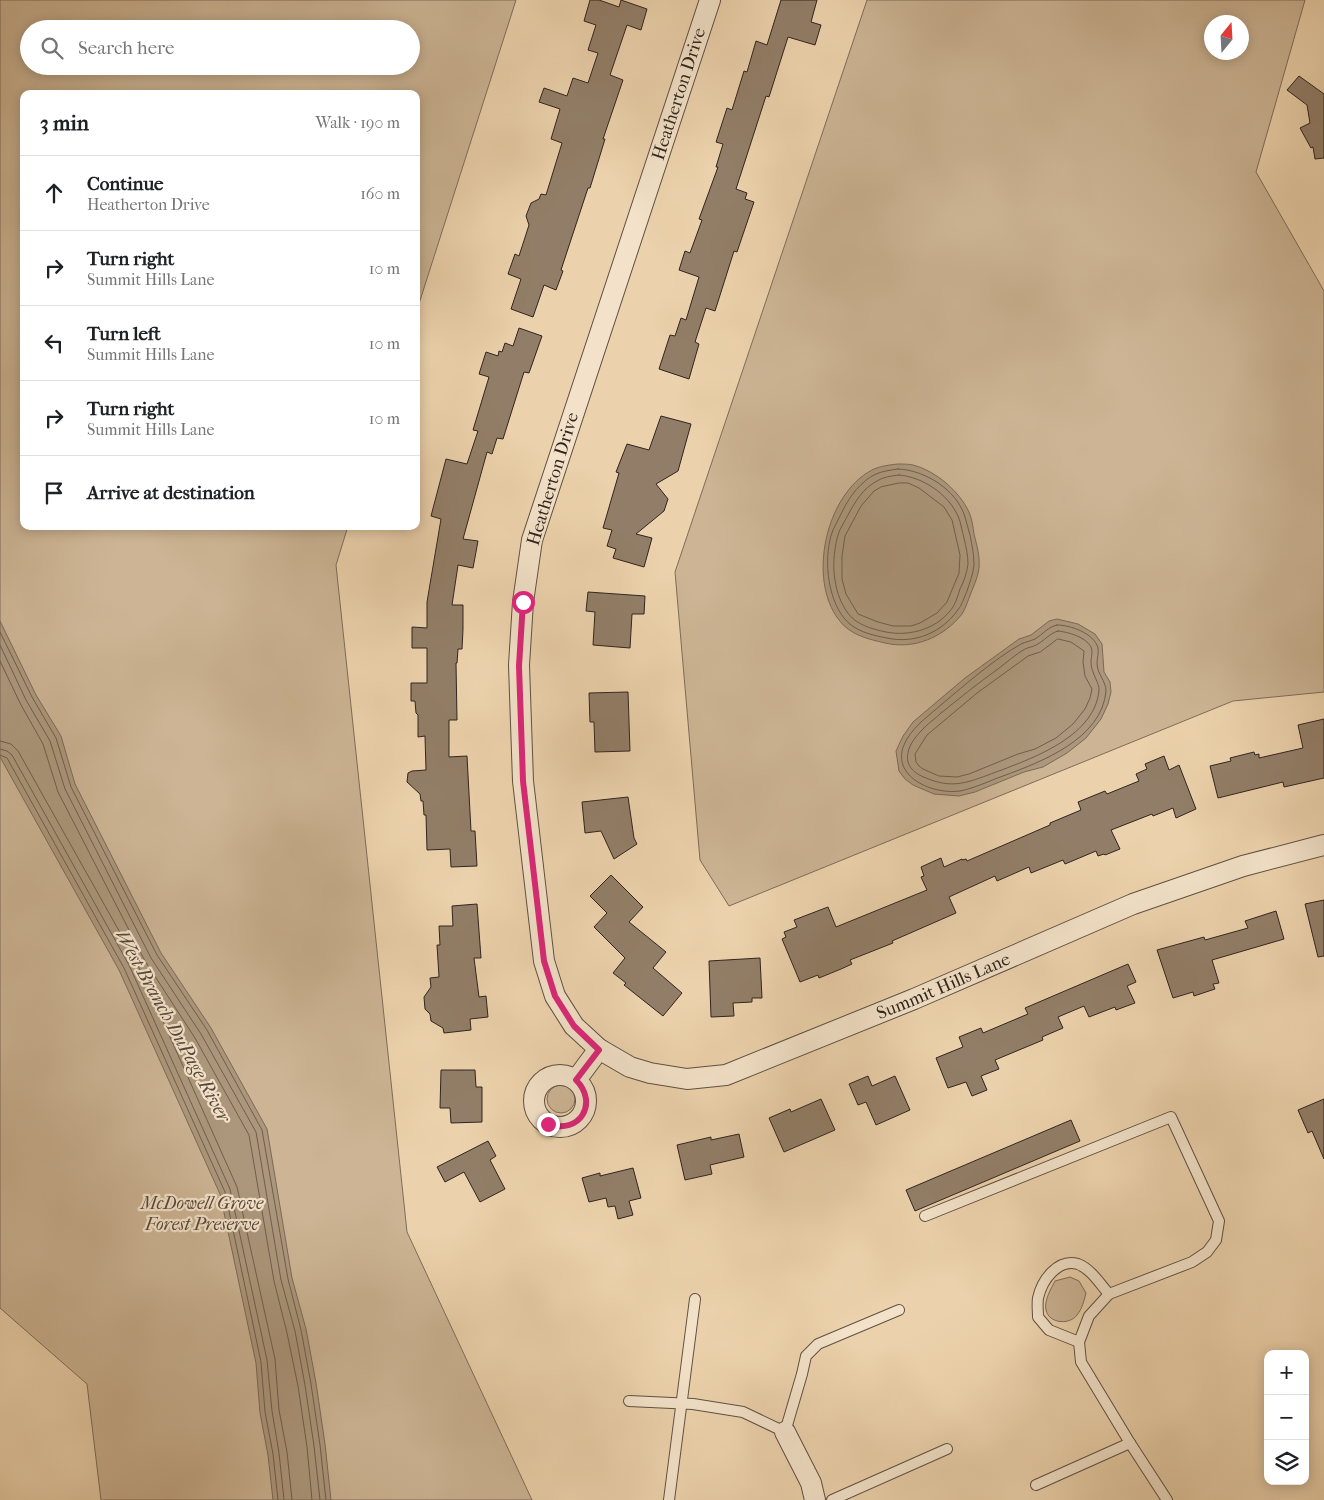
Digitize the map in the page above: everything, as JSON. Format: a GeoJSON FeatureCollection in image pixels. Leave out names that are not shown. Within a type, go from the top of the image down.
{"type":"FeatureCollection","features":[{"type":"Feature","properties":{"kind":"street","name":"Heatherton Drive"},"geometry":{"type":"LineString","coordinates":[[599,1050],[574,1026],[555,996],[544,961],[523,781],[519,666],[523,602],[532,540],[710,0]]}},
{"type":"Feature","properties":{"kind":"street","name":"Summit Hills Lane"},"geometry":{"type":"LineString","coordinates":[[599,1050],[630,1067],[650,1073],[687,1079],[726,1075],[914,999],[1133,904],[1243,866],[1324,845]]}},
{"type":"Feature","properties":{"kind":"street"},"geometry":{"type":"LineString","coordinates":[[576,1080],[599,1050]]}},
{"type":"Feature","properties":{"kind":"street"},"geometry":{"type":"LineString","coordinates":[[786,1432],[811,1483],[815,1500]]}},
{"type":"Feature","properties":{"kind":"lane"},"geometry":{"type":"LineString","coordinates":[[925,1216],[1171,1116],[1219,1221],[1216,1240],[1207,1252],[1192,1262],[1109,1294],[1089,1316],[1079,1342],[1081,1362],[1167,1500]]}},
{"type":"Feature","properties":{"kind":"lane"},"geometry":{"type":"LineString","coordinates":[[1079,1342],[1049,1330],[1038,1317],[1038,1298],[1049,1274],[1062,1264],[1077,1264],[1091,1273],[1109,1294]]}},
{"type":"Feature","properties":{"kind":"lane"},"geometry":{"type":"LineString","coordinates":[[669,1500],[695,1299]]}},
{"type":"Feature","properties":{"kind":"lane"},"geometry":{"type":"LineString","coordinates":[[629,1401],[682,1403],[743,1412],[786,1432],[806,1356],[818,1344],[899,1310]]}},
{"type":"Feature","properties":{"kind":"lane"},"geometry":{"type":"LineString","coordinates":[[1036,1485],[1130,1443]]}},
{"type":"Feature","properties":{"kind":"lane"},"geometry":{"type":"LineString","coordinates":[[832,1500],[947,1449]]}},
{"type":"Feature","properties":{"kind":"green space","name":"McDowell Grove Forest Preserve"},"geometry":{"type":"Polygon","coordinates":[[[0,0],[516,0],[420,300],[420,90],[20,90],[20,530],[347,530],[336,565],[407,1232],[532,1500],[101,1500],[87,1384],[0,1308],[0,0]]]}},
{"type":"Feature","properties":{"kind":"green space"},"geometry":{"type":"Polygon","coordinates":[[[867,0],[1305,0],[1256,172],[1324,291],[1324,692],[1233,701],[729,906],[700,860],[675,572],[867,0]]]}},
{"type":"Feature","properties":{"kind":"green space"},"geometry":{"type":"Polygon","coordinates":[[[561,1085],[571,1089],[575,1099],[571,1109],[561,1113],[551,1109],[547,1099],[551,1089],[561,1085]]]}},
{"type":"Feature","properties":{"kind":"green space"},"geometry":{"type":"Polygon","coordinates":[[[1070,1277],[1079,1281],[1086,1293],[1079,1313],[1070,1320],[1060,1322],[1048,1315],[1046,1310],[1047,1299],[1055,1281],[1070,1277]]]}},
{"type":"Feature","properties":{"kind":"water"},"geometry":{"type":"Polygon","coordinates":[[[898,464],[922,468],[938,477],[953,489],[965,504],[971,517],[979,559],[977,578],[962,614],[955,622],[937,635],[928,640],[907,645],[896,645],[872,640],[848,629],[839,620],[829,603],[824,583],[823,561],[826,539],[833,517],[843,498],[856,482],[872,470],[898,464]]]}},
{"type":"Feature","properties":{"kind":"water"},"geometry":{"type":"Polygon","coordinates":[[[1057,619],[1078,624],[1095,634],[1102,644],[1104,672],[1110,682],[1111,692],[1101,719],[1086,738],[1067,753],[1043,767],[959,796],[934,794],[913,785],[905,779],[899,771],[896,751],[903,736],[913,722],[965,678],[1019,639],[1031,635],[1049,621],[1057,619]]]}},
{"type":"Feature","properties":{"kind":"water","name":"West Branch DuPage River"},"geometry":{"type":"Polygon","coordinates":[[[0,621],[36,695],[61,736],[75,784],[161,953],[211,1028],[267,1129],[292,1278],[306,1329],[316,1383],[331,1500],[273,1500],[268,1455],[260,1413],[256,1363],[220,1194],[119,970],[0,757],[0,621]]]}},
{"type":"Feature","properties":{"kind":"building"},"geometry":{"type":"Polygon","coordinates":[[[590,0],[599,0],[619,7],[621,0],[647,9],[641,30],[627,25],[610,75],[623,80],[603,139],[605,139],[590,188],[588,188],[556,290],[544,285],[533,317],[511,309],[521,279],[508,274],[515,254],[519,256],[529,225],[526,216],[531,203],[539,199],[541,194],[546,195],[562,143],[551,139],[560,109],[539,102],[544,88],[567,96],[573,78],[588,83],[598,53],[588,50],[596,25],[584,21],[590,0]]]}},
{"type":"Feature","properties":{"kind":"building"},"geometry":{"type":"Polygon","coordinates":[[[781,0],[817,0],[811,22],[821,25],[815,45],[788,37],[769,97],[766,96],[736,189],[747,193],[745,199],[754,202],[737,252],[734,251],[715,311],[706,308],[695,342],[699,344],[689,379],[659,369],[670,335],[675,336],[681,318],[686,320],[699,277],[679,270],[685,251],[690,253],[702,220],[699,219],[718,167],[716,167],[723,144],[716,142],[727,108],[732,110],[744,71],[747,72],[756,41],[767,45],[781,0]]]}},
{"type":"Feature","properties":{"kind":"building"},"geometry":{"type":"Polygon","coordinates":[[[1299,76],[1324,94],[1324,158],[1315,159],[1313,147],[1311,148],[1300,128],[1310,123],[1307,105],[1287,90],[1299,76]]]}},
{"type":"Feature","properties":{"kind":"building"},"geometry":{"type":"Polygon","coordinates":[[[519,328],[542,336],[529,373],[524,372],[503,439],[497,438],[492,454],[487,452],[463,539],[478,541],[473,568],[458,565],[452,605],[463,605],[463,629],[462,649],[458,649],[456,663],[457,720],[449,720],[449,757],[467,756],[471,831],[475,831],[477,866],[451,867],[450,849],[427,850],[426,815],[424,815],[423,801],[421,801],[420,794],[407,782],[408,773],[426,770],[425,736],[418,737],[418,715],[416,713],[415,701],[411,701],[411,683],[427,683],[427,648],[412,648],[412,627],[427,628],[427,602],[441,519],[431,516],[446,459],[467,464],[478,431],[473,430],[489,377],[479,374],[486,352],[498,356],[499,351],[502,352],[505,343],[513,346],[519,328]]]}},
{"type":"Feature","properties":{"kind":"building"},"geometry":{"type":"Polygon","coordinates":[[[661,416],[691,424],[678,471],[656,484],[668,499],[664,511],[636,534],[652,538],[644,567],[613,558],[616,549],[607,546],[612,530],[603,528],[619,473],[616,472],[627,444],[649,450],[661,416]]]}},
{"type":"Feature","properties":{"kind":"building"},"geometry":{"type":"Polygon","coordinates":[[[588,592],[645,596],[644,614],[632,614],[630,648],[593,645],[595,612],[586,611],[588,592]]]}},
{"type":"Feature","properties":{"kind":"building"},"geometry":{"type":"Polygon","coordinates":[[[628,692],[630,751],[595,752],[594,722],[590,722],[589,693],[628,692]]]}},
{"type":"Feature","properties":{"kind":"building"},"geometry":{"type":"Polygon","coordinates":[[[1324,719],[1324,778],[1284,787],[1283,782],[1218,798],[1210,766],[1231,761],[1230,758],[1254,752],[1255,755],[1259,754],[1259,758],[1303,748],[1298,725],[1324,719]]]}},
{"type":"Feature","properties":{"kind":"building"},"geometry":{"type":"Polygon","coordinates":[[[1164,756],[1169,770],[1179,765],[1196,809],[1176,818],[1173,808],[1111,830],[1120,849],[1105,855],[1098,856],[1096,851],[1065,864],[1063,860],[1031,873],[1029,867],[997,881],[995,876],[949,897],[956,913],[892,941],[893,943],[850,960],[852,964],[841,969],[819,978],[818,975],[800,982],[782,939],[786,937],[784,932],[797,927],[794,920],[828,907],[836,927],[927,890],[921,877],[924,876],[921,867],[941,858],[944,867],[962,859],[967,861],[1050,825],[1050,823],[1081,810],[1078,802],[1105,791],[1107,794],[1139,781],[1136,774],[1147,769],[1145,764],[1164,756]]]}},
{"type":"Feature","properties":{"kind":"building"},"geometry":{"type":"Polygon","coordinates":[[[628,797],[634,838],[637,844],[614,859],[601,831],[585,833],[582,802],[628,797]]]}},
{"type":"Feature","properties":{"kind":"building"},"geometry":{"type":"Polygon","coordinates":[[[611,875],[643,907],[629,922],[666,952],[653,968],[682,993],[663,1016],[624,985],[626,983],[613,973],[625,958],[594,927],[607,913],[590,896],[611,875]]]}},
{"type":"Feature","properties":{"kind":"building"},"geometry":{"type":"Polygon","coordinates":[[[1324,900],[1324,956],[1318,957],[1305,904],[1324,900]]]}},
{"type":"Feature","properties":{"kind":"building"},"geometry":{"type":"Polygon","coordinates":[[[477,904],[481,958],[474,958],[479,997],[486,996],[488,1017],[470,1019],[471,1030],[444,1033],[443,1028],[431,1021],[430,1014],[425,1009],[424,997],[431,987],[430,978],[439,977],[437,945],[440,945],[439,926],[453,926],[452,906],[477,904]]]}},
{"type":"Feature","properties":{"kind":"building"},"geometry":{"type":"Polygon","coordinates":[[[1276,911],[1284,939],[1212,960],[1219,983],[1213,984],[1215,989],[1194,996],[1193,992],[1173,998],[1157,950],[1204,937],[1205,940],[1248,928],[1245,921],[1276,911]]]}},
{"type":"Feature","properties":{"kind":"building"},"geometry":{"type":"Polygon","coordinates":[[[760,958],[762,998],[752,998],[752,1002],[733,1003],[734,1016],[711,1017],[709,961],[760,958]]]}},
{"type":"Feature","properties":{"kind":"building"},"geometry":{"type":"Polygon","coordinates":[[[1128,964],[1136,982],[1127,986],[1135,1003],[1116,1010],[1115,1007],[1089,1017],[1084,1006],[1058,1017],[1063,1028],[1042,1037],[1043,1040],[995,1060],[999,1069],[981,1076],[987,1090],[972,1096],[966,1082],[948,1088],[936,1058],[963,1047],[959,1037],[981,1028],[983,1033],[1028,1014],[1025,1008],[1128,964]]]}},
{"type":"Feature","properties":{"kind":"building"},"geometry":{"type":"Polygon","coordinates":[[[441,1070],[475,1070],[476,1087],[482,1087],[482,1122],[451,1123],[450,1108],[440,1108],[441,1070]]]}},
{"type":"Feature","properties":{"kind":"building"},"geometry":{"type":"Polygon","coordinates":[[[868,1076],[872,1086],[895,1076],[910,1110],[876,1125],[866,1102],[858,1105],[849,1084],[868,1076]]]}},
{"type":"Feature","properties":{"kind":"building"},"geometry":{"type":"Polygon","coordinates":[[[821,1099],[835,1130],[784,1152],[769,1118],[790,1109],[791,1112],[821,1099]]]}},
{"type":"Feature","properties":{"kind":"building"},"geometry":{"type":"Polygon","coordinates":[[[1324,1099],[1324,1159],[1312,1131],[1308,1133],[1298,1110],[1324,1099]]]}},
{"type":"Feature","properties":{"kind":"building"},"geometry":{"type":"Polygon","coordinates":[[[1071,1120],[1080,1141],[915,1211],[906,1190],[1071,1120]]]}},
{"type":"Feature","properties":{"kind":"building"},"geometry":{"type":"Polygon","coordinates":[[[739,1134],[744,1157],[710,1165],[712,1174],[685,1180],[677,1145],[711,1137],[711,1140],[739,1134]]]}},
{"type":"Feature","properties":{"kind":"building"},"geometry":{"type":"Polygon","coordinates":[[[488,1141],[496,1156],[490,1160],[505,1189],[480,1202],[464,1172],[445,1182],[437,1167],[488,1141]]]}},
{"type":"Feature","properties":{"kind":"building"},"geometry":{"type":"Polygon","coordinates":[[[633,1168],[641,1198],[629,1201],[633,1215],[618,1219],[615,1206],[608,1207],[606,1198],[589,1202],[582,1178],[600,1173],[600,1176],[633,1168]]]}},
{"type":"Feature","properties":{"kind":"route"},"geometry":{"type":"LineString","coordinates":[[523,602],[519,666],[523,781],[544,961],[555,996],[574,1026],[599,1050],[576,1080],[585,1092],[587,1100],[583,1115],[578,1121],[564,1127],[548,1124]]}}]}
